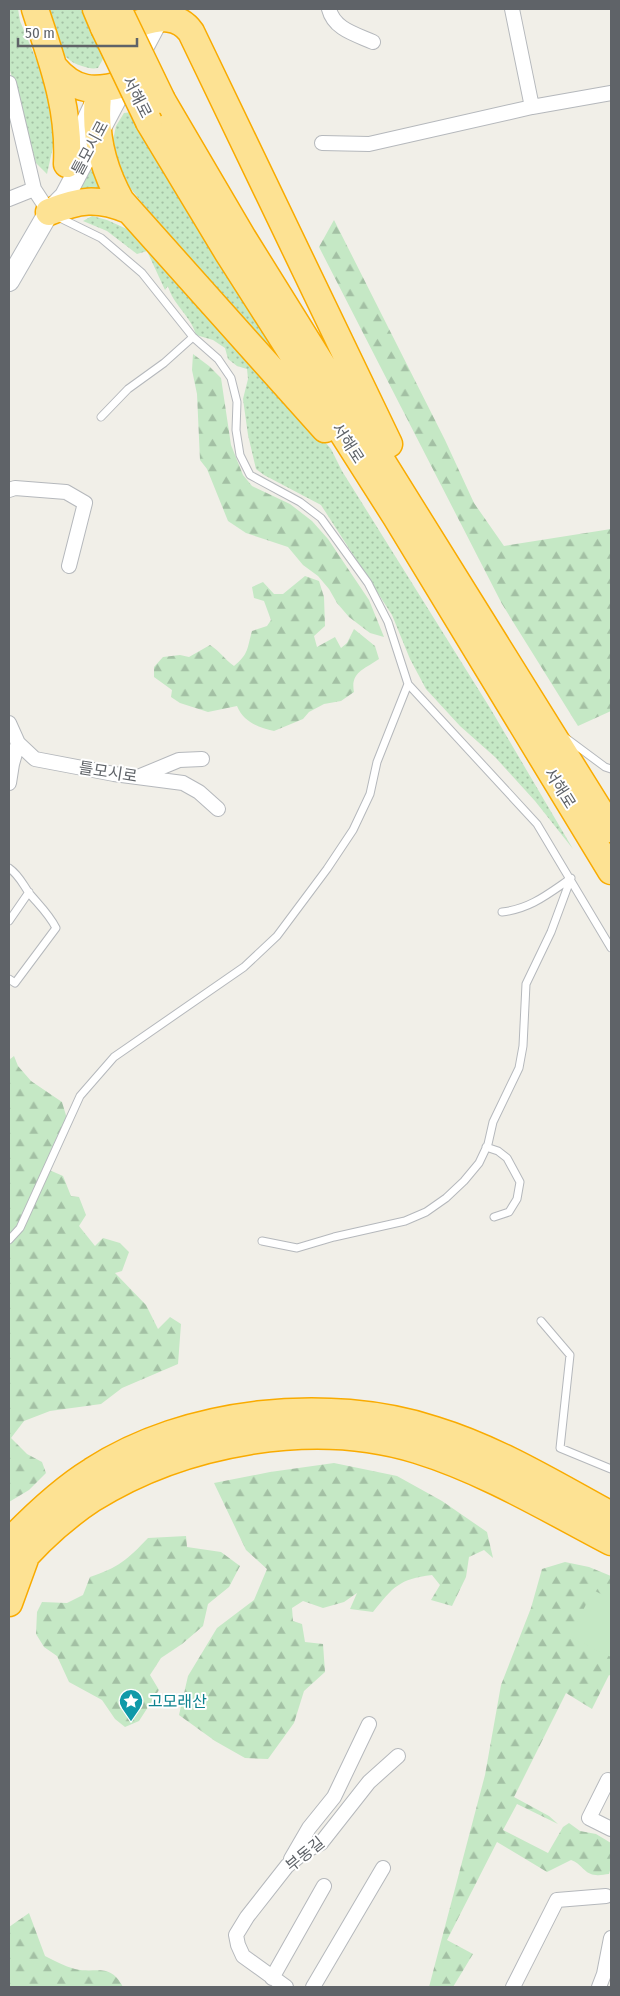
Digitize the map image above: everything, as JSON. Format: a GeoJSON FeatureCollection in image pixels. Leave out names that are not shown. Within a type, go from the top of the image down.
{"type":"FeatureCollection","features":[{"type":"Feature","properties":{"kind":"highway"},"geometry":{"type":"LineString","coordinates":[[35,9],[54,67],[66,120],[67,164]]}},
{"type":"Feature","properties":{"kind":"highway"},"geometry":{"type":"LineString","coordinates":[[142,14],[170,17],[187,27],[195,39],[446,562]]}},
{"type":"Feature","properties":{"kind":"highway","name":"서해로"},"geometry":{"type":"LineString","coordinates":[[142,14],[162,100],[243,238],[611,829]]}},
{"type":"Feature","properties":{"kind":"highway","name":"서해로"},"geometry":{"type":"LineString","coordinates":[[142,14],[149,122],[228,253],[376,486],[608,867]]}},
{"type":"Feature","properties":{"kind":"highway"},"geometry":{"type":"LineString","coordinates":[[54,67],[70,83],[85,88],[109,90],[98,134],[101,154],[110,179],[128,210],[376,486]]}},
{"type":"Feature","properties":{"kind":"highway"},"geometry":{"type":"LineString","coordinates":[[49,212],[68,204],[90,200],[115,204],[128,210]]}},
{"type":"Feature","properties":{"kind":"highway"},"geometry":{"type":"LineString","coordinates":[[9,1575],[18,1547],[38,1513],[68,1488],[113,1458],[160,1438],[189,1429],[217,1422],[283,1412],[339,1413],[371,1416],[433,1429],[532,1472],[611,1516]]}},
{"type":"Feature","properties":{"kind":"highway"},"geometry":{"type":"LineString","coordinates":[[9,1603],[18,1547],[92,1500],[136,1476],[215,1448],[265,1439],[306,1436],[341,1437],[387,1442],[436,1456],[488,1478],[611,1542]]}},
{"type":"Feature","properties":{"kind":"main road"},"geometry":{"type":"LineString","coordinates":[[49,212],[54,191],[109,90],[142,14]]}},
{"type":"Feature","properties":{"kind":"main road","name":"틀모시로"},"geometry":{"type":"LineString","coordinates":[[9,281],[49,212],[65,196],[98,134]]}},
{"type":"Feature","properties":{"kind":"street"},"geometry":{"type":"LineString","coordinates":[[328,9],[331,18],[339,27],[372,42]]}},
{"type":"Feature","properties":{"kind":"street"},"geometry":{"type":"LineString","coordinates":[[512,9],[532,107]]}},
{"type":"Feature","properties":{"kind":"street"},"geometry":{"type":"LineString","coordinates":[[9,82],[34,189],[49,212]]}},
{"type":"Feature","properties":{"kind":"street"},"geometry":{"type":"LineString","coordinates":[[322,143],[369,144],[532,107],[611,93]]}},
{"type":"Feature","properties":{"kind":"street"},"geometry":{"type":"LineString","coordinates":[[9,199],[34,189]]}},
{"type":"Feature","properties":{"kind":"street"},"geometry":{"type":"LineString","coordinates":[[9,490],[15,488],[66,492],[85,503],[69,566]]}},
{"type":"Feature","properties":{"kind":"street","name":"틀모시로"},"geometry":{"type":"LineString","coordinates":[[9,723],[18,743],[35,759],[114,774],[183,783],[199,792],[218,809]]}},
{"type":"Feature","properties":{"kind":"street"},"geometry":{"type":"LineString","coordinates":[[9,783],[18,743]]}},
{"type":"Feature","properties":{"kind":"street"},"geometry":{"type":"LineString","coordinates":[[138,777],[178,760],[202,759]]}},
{"type":"Feature","properties":{"kind":"street"},"geometry":{"type":"LineString","coordinates":[[287,1866],[309,1828],[334,1797],[368,1724]]}},
{"type":"Feature","properties":{"kind":"street","name":"부동길"},"geometry":{"type":"LineString","coordinates":[[286,1987],[242,1956],[236,1935],[247,1917],[287,1866],[306,1851],[321,1843],[369,1782],[398,1756]]}},
{"type":"Feature","properties":{"kind":"street"},"geometry":{"type":"LineString","coordinates":[[608,1780],[589,1818],[611,1829]]}},
{"type":"Feature","properties":{"kind":"street"},"geometry":{"type":"LineString","coordinates":[[313,1987],[383,1868]]}},
{"type":"Feature","properties":{"kind":"street"},"geometry":{"type":"LineString","coordinates":[[272,1978],[324,1886]]}},
{"type":"Feature","properties":{"kind":"street"},"geometry":{"type":"LineString","coordinates":[[513,1987],[557,1900],[610,1894]]}},
{"type":"Feature","properties":{"kind":"street"},"geometry":{"type":"LineString","coordinates":[[599,1987],[604,1974],[611,1938]]}},
{"type":"Feature","properties":{"kind":"lane"},"geometry":{"type":"LineString","coordinates":[[49,212],[101,238],[142,272],[193,337],[218,359],[231,378],[237,402],[236,430],[240,454],[250,475],[300,502],[321,518],[342,545],[368,583],[388,622],[408,684],[537,824],[571,878],[611,948]]}},
{"type":"Feature","properties":{"kind":"lane"},"geometry":{"type":"LineString","coordinates":[[101,417],[128,389],[164,363],[193,337]]}},
{"type":"Feature","properties":{"kind":"lane"},"geometry":{"type":"LineString","coordinates":[[9,1240],[20,1228],[80,1096],[114,1057],[244,967],[277,936],[327,869],[354,830],[370,794],[377,762],[408,684]]}},
{"type":"Feature","properties":{"kind":"lane"},"geometry":{"type":"LineString","coordinates":[[545,723],[604,767],[611,769]]}},
{"type":"Feature","properties":{"kind":"lane"},"geometry":{"type":"LineString","coordinates":[[9,868],[17,874],[29,892],[50,916],[56,928],[15,983],[9,979]]}},
{"type":"Feature","properties":{"kind":"lane"},"geometry":{"type":"LineString","coordinates":[[502,912],[533,904],[571,878]]}},
{"type":"Feature","properties":{"kind":"lane"},"geometry":{"type":"LineString","coordinates":[[262,1240],[297,1248],[334,1237],[405,1222],[426,1212],[446,1198],[464,1181],[479,1162],[494,1122],[519,1068],[523,1046],[526,984],[551,932],[571,878]]}},
{"type":"Feature","properties":{"kind":"lane"},"geometry":{"type":"LineString","coordinates":[[9,921],[29,892]]}},
{"type":"Feature","properties":{"kind":"lane"},"geometry":{"type":"LineString","coordinates":[[486,1147],[498,1151],[507,1158],[520,1182],[517,1199],[509,1212],[494,1217]]}},
{"type":"Feature","properties":{"kind":"lane"},"geometry":{"type":"LineString","coordinates":[[541,1321],[570,1355],[560,1448],[611,1469]]}},
{"type":"Feature","properties":{"kind":"green space"},"geometry":{"type":"Polygon","coordinates":[[[9,9],[18,9],[20,21],[46,83],[56,133],[47,174],[36,163],[9,67],[9,9]]]}},
{"type":"Feature","properties":{"kind":"green space"},"geometry":{"type":"Polygon","coordinates":[[[46,9],[84,9],[104,57],[98,68],[90,68],[73,62],[61,51],[46,9]]]}},
{"type":"Feature","properties":{"kind":"green space"},"geometry":{"type":"Polygon","coordinates":[[[132,112],[274,349],[262,340],[162,229],[122,177],[113,140],[116,126],[124,113],[132,112]]]}},
{"type":"Feature","properties":{"kind":"green space"},"geometry":{"type":"Polygon","coordinates":[[[98,157],[112,198],[78,192],[98,157]]]}},
{"type":"Feature","properties":{"kind":"green space"},"geometry":{"type":"Polygon","coordinates":[[[92,216],[107,220],[138,234],[240,343],[331,449],[342,471],[490,708],[573,849],[535,801],[495,757],[460,726],[426,689],[410,659],[392,615],[321,505],[256,469],[248,435],[243,399],[248,379],[247,369],[237,366],[228,359],[225,348],[213,340],[196,335],[194,328],[170,293],[168,286],[165,290],[147,251],[137,254],[107,231],[83,221],[92,216]]]}},
{"type":"Feature","properties":{"kind":"green space"},"geometry":{"type":"Polygon","coordinates":[[[334,220],[445,440],[474,503],[504,546],[611,529],[611,711],[578,726],[502,604],[319,247],[334,220]]]}},
{"type":"Feature","properties":{"kind":"green space"},"geometry":{"type":"Polygon","coordinates":[[[193,354],[221,378],[231,445],[243,475],[252,486],[290,504],[312,521],[328,539],[369,600],[384,637],[370,633],[349,617],[318,576],[303,565],[288,547],[246,533],[228,521],[207,469],[200,460],[197,394],[192,370],[193,354]]]}},
{"type":"Feature","properties":{"kind":"green space"},"geometry":{"type":"Polygon","coordinates":[[[305,576],[319,581],[324,597],[325,626],[314,636],[317,647],[335,637],[341,648],[347,643],[354,629],[375,646],[379,659],[356,675],[353,685],[354,692],[341,701],[324,704],[309,712],[303,719],[274,731],[258,726],[248,720],[237,706],[208,712],[180,703],[171,697],[172,690],[154,677],[154,667],[163,657],[180,655],[189,657],[210,645],[234,666],[245,654],[252,631],[267,626],[271,620],[264,601],[254,598],[252,587],[263,582],[274,594],[283,594],[305,576]]]}},
{"type":"Feature","properties":{"kind":"green space"},"geometry":{"type":"Polygon","coordinates":[[[14,1056],[18,1066],[31,1081],[62,1102],[68,1122],[47,1169],[63,1176],[71,1196],[79,1197],[86,1215],[79,1226],[95,1246],[103,1238],[120,1243],[129,1252],[122,1271],[115,1273],[146,1305],[158,1329],[170,1317],[181,1324],[178,1364],[122,1388],[101,1404],[50,1411],[24,1421],[11,1438],[27,1454],[42,1462],[46,1473],[29,1490],[9,1502],[9,1060],[14,1056]]]}},
{"type":"Feature","properties":{"kind":"green space"},"geometry":{"type":"Polygon","coordinates":[[[334,1463],[397,1476],[442,1501],[487,1532],[493,1558],[484,1550],[469,1557],[466,1577],[452,1606],[431,1600],[440,1585],[432,1575],[404,1582],[392,1590],[373,1612],[350,1609],[357,1593],[344,1602],[323,1608],[303,1601],[292,1608],[293,1621],[302,1624],[305,1642],[323,1644],[325,1672],[304,1691],[294,1723],[268,1759],[245,1758],[215,1741],[179,1715],[188,1676],[217,1628],[254,1600],[267,1569],[246,1550],[214,1483],[270,1472],[334,1463]]]}},
{"type":"Feature","properties":{"kind":"green space"},"geometry":{"type":"Polygon","coordinates":[[[186,1536],[187,1547],[221,1552],[240,1566],[229,1587],[208,1604],[203,1626],[182,1644],[161,1658],[150,1675],[159,1690],[139,1721],[125,1727],[115,1719],[102,1700],[69,1682],[57,1656],[44,1647],[36,1634],[37,1612],[42,1602],[67,1603],[83,1595],[90,1577],[122,1562],[148,1538],[186,1536]]]}},
{"type":"Feature","properties":{"kind":"green space"},"geometry":{"type":"Polygon","coordinates":[[[565,1562],[589,1567],[611,1576],[611,1676],[609,1675],[592,1709],[566,1693],[514,1797],[549,1816],[558,1824],[517,1804],[503,1830],[548,1853],[563,1827],[569,1823],[580,1831],[596,1834],[611,1843],[611,1867],[609,1874],[592,1874],[571,1860],[547,1872],[497,1842],[447,1940],[473,1954],[453,1987],[429,1987],[485,1775],[501,1685],[531,1608],[542,1569],[565,1562]]]}},
{"type":"Feature","properties":{"kind":"green space"},"geometry":{"type":"Polygon","coordinates":[[[593,1590],[611,1599],[611,1657],[570,1637],[593,1590]]]}},
{"type":"Feature","properties":{"kind":"green space"},"geometry":{"type":"Polygon","coordinates":[[[29,1913],[45,1956],[75,1969],[108,1972],[118,1979],[123,1987],[9,1987],[9,1927],[29,1913]]]}},
{"type":"Feature","properties":{"kind":"place","name":"고모래산"},"geometry":{"type":"Point","coordinates":[131,1722]}}]}
